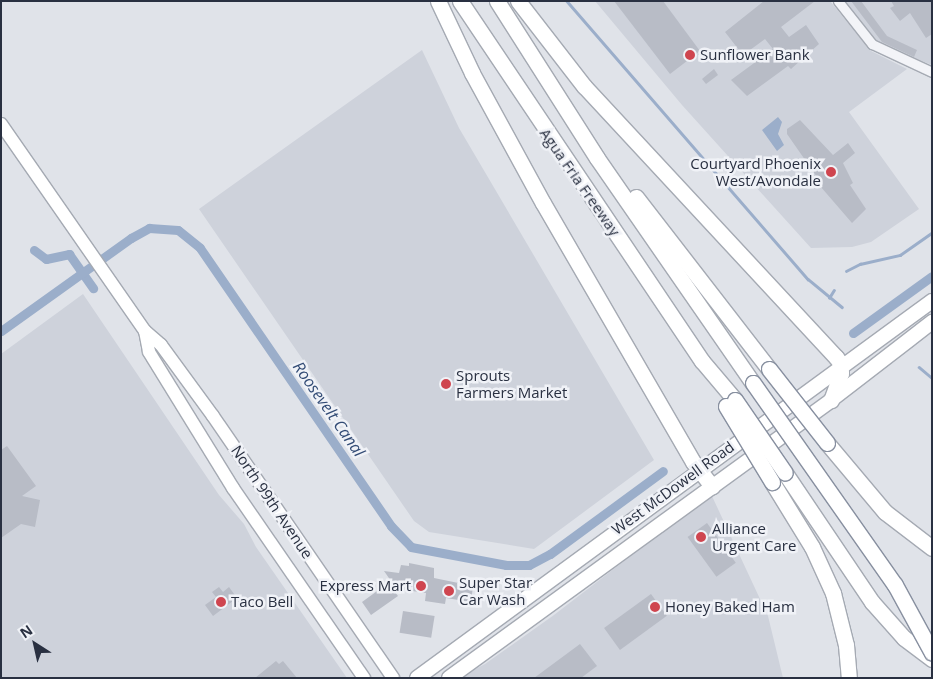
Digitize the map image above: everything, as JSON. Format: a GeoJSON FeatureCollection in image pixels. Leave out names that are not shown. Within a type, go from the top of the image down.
{"type":"FeatureCollection","features":[{"type":"Feature","properties":{"kind":"highway"},"geometry":{"type":"LineString","coordinates":[[438,1],[511,147],[699,469],[712,486]]}},
{"type":"Feature","properties":{"kind":"highway","name":"Agua Fria Freeway"},"geometry":{"type":"LineString","coordinates":[[460,1],[730,403]]}},
{"type":"Feature","properties":{"kind":"highway"},"geometry":{"type":"LineString","coordinates":[[497,1],[597,158],[895,585],[932,653]]}},
{"type":"Feature","properties":{"kind":"highway"},"geometry":{"type":"LineString","coordinates":[[518,1],[584,86],[841,366],[831,400]]}},
{"type":"Feature","properties":{"kind":"highway"},"geometry":{"type":"LineString","coordinates":[[570,113],[827,443],[885,512],[932,548]]}},
{"type":"Feature","properties":{"kind":"highway"},"geometry":{"type":"LineString","coordinates":[[730,403],[785,473],[872,602],[904,638],[932,659]]}},
{"type":"Feature","properties":{"kind":"highway"},"geometry":{"type":"LineString","coordinates":[[730,403],[772,482],[812,547],[833,593],[846,645],[850,678]]}},
{"type":"Feature","properties":{"kind":"main road","name":"North 99th Avenue"},"geometry":{"type":"LineString","coordinates":[[1,124],[101,265],[145,331],[161,345],[212,416],[393,678]]}},
{"type":"Feature","properties":{"kind":"main road","name":"West McDowell Road"},"geometry":{"type":"LineString","coordinates":[[417,678],[699,469],[932,301]]}},
{"type":"Feature","properties":{"kind":"main road","name":"West McDowell Road"},"geometry":{"type":"LineString","coordinates":[[448,678],[831,400],[932,322]]}},
{"type":"Feature","properties":{"kind":"main road","name":"North 99th Avenue"},"geometry":{"type":"LineString","coordinates":[[145,331],[149,352],[233,488],[364,678]]}},
{"type":"Feature","properties":{"kind":"street"},"geometry":{"type":"LineString","coordinates":[[838,1],[872,44],[932,72]]}},
{"type":"Feature","properties":{"kind":"shaded area"},"geometry":{"type":"Polygon","coordinates":[[[595,1],[830,1],[871,51],[907,69],[849,112],[919,209],[871,242],[852,247],[811,248],[682,105],[595,1]]]}},
{"type":"Feature","properties":{"kind":"shaded area"},"geometry":{"type":"Polygon","coordinates":[[[844,1],[932,1],[932,65],[883,46],[873,38],[844,1]]]}},
{"type":"Feature","properties":{"kind":"shaded area"},"geometry":{"type":"Polygon","coordinates":[[[422,50],[459,128],[654,460],[534,549],[429,532],[414,521],[199,209],[422,50]]]}},
{"type":"Feature","properties":{"kind":"shaded area"},"geometry":{"type":"Polygon","coordinates":[[[83,294],[219,495],[244,524],[256,547],[347,678],[1,678],[1,354],[83,294]]]}},
{"type":"Feature","properties":{"kind":"shaded area"},"geometry":{"type":"Polygon","coordinates":[[[711,494],[768,616],[783,678],[458,678],[485,664],[554,615],[711,494]]]}},
{"type":"Feature","properties":{"kind":"water"},"geometry":{"type":"Polygon","coordinates":[[[778,117],[782,122],[778,134],[784,145],[777,151],[762,130],[778,117]]]}},
{"type":"Feature","properties":{"kind":"building"},"geometry":{"type":"Polygon","coordinates":[[[614,1],[663,1],[700,51],[670,74],[614,1]]]}},
{"type":"Feature","properties":{"kind":"building"},"geometry":{"type":"Polygon","coordinates":[[[764,1],[815,1],[781,27],[789,37],[806,25],[819,44],[791,69],[788,66],[747,96],[731,80],[773,49],[765,39],[735,61],[732,56],[739,50],[725,32],[764,1]]]}},
{"type":"Feature","properties":{"kind":"building"},"geometry":{"type":"Polygon","coordinates":[[[851,1],[861,1],[887,36],[917,50],[914,57],[882,42],[851,1]]]}},
{"type":"Feature","properties":{"kind":"building"},"geometry":{"type":"Polygon","coordinates":[[[891,1],[932,1],[932,34],[926,38],[910,13],[900,21],[890,8],[894,6],[891,1]]]}},
{"type":"Feature","properties":{"kind":"building"},"geometry":{"type":"Polygon","coordinates":[[[714,69],[718,75],[706,84],[702,79],[714,69]]]}},
{"type":"Feature","properties":{"kind":"building","name":"Courtyard Phoenix West/Avondale"},"geometry":{"type":"Polygon","coordinates":[[[800,120],[833,155],[848,143],[855,153],[843,163],[853,183],[850,185],[866,209],[852,223],[814,179],[817,177],[787,134],[787,129],[800,120]]]}},
{"type":"Feature","properties":{"kind":"building"},"geometry":{"type":"Polygon","coordinates":[[[7,446],[36,486],[22,496],[40,500],[35,527],[21,524],[1,538],[1,450],[7,446]]]}},
{"type":"Feature","properties":{"kind":"building"},"geometry":{"type":"Polygon","coordinates":[[[707,523],[736,563],[716,577],[688,537],[707,523]]]}},
{"type":"Feature","properties":{"kind":"building"},"geometry":{"type":"Polygon","coordinates":[[[409,563],[434,568],[434,578],[473,586],[471,602],[446,598],[445,604],[425,601],[426,593],[392,588],[398,596],[371,615],[362,602],[391,581],[384,571],[399,573],[401,565],[409,566],[409,563]]]}},
{"type":"Feature","properties":{"kind":"building","name":"Taco Bell"},"geometry":{"type":"Polygon","coordinates":[[[219,587],[223,592],[229,587],[237,598],[213,616],[205,605],[216,597],[212,592],[219,587]]]}},
{"type":"Feature","properties":{"kind":"building"},"geometry":{"type":"Polygon","coordinates":[[[651,594],[667,616],[620,650],[604,628],[651,594]]]}},
{"type":"Feature","properties":{"kind":"building"},"geometry":{"type":"Polygon","coordinates":[[[403,611],[435,616],[431,638],[400,633],[403,611]]]}},
{"type":"Feature","properties":{"kind":"building"},"geometry":{"type":"Polygon","coordinates":[[[580,644],[597,666],[581,678],[534,678],[580,644]]]}},
{"type":"Feature","properties":{"kind":"building"},"geometry":{"type":"Polygon","coordinates":[[[276,661],[279,664],[283,661],[297,678],[255,678],[276,661]]]}},
{"type":"Feature","properties":{"kind":"waterway"},"geometry":{"type":"LineString","coordinates":[[567,1],[808,279],[842,307]]}},
{"type":"Feature","properties":{"kind":"waterway","name":"Roosevelt Canal"},"geometry":{"type":"LineString","coordinates":[[1,331],[131,238],[149,228],[178,230],[200,248],[391,526],[411,547],[506,565],[529,565],[550,554],[663,471]]}},
{"type":"Feature","properties":{"kind":"waterway"},"geometry":{"type":"LineString","coordinates":[[846,271],[860,264],[900,255],[932,233]]}},
{"type":"Feature","properties":{"kind":"waterway"},"geometry":{"type":"LineString","coordinates":[[34,250],[46,259],[69,254],[93,288]]}},
{"type":"Feature","properties":{"kind":"waterway","name":"Roosevelt Canal"},"geometry":{"type":"LineString","coordinates":[[853,333],[932,276]]}},
{"type":"Feature","properties":{"kind":"waterway"},"geometry":{"type":"LineString","coordinates":[[829,298],[834,290]]}},
{"type":"Feature","properties":{"kind":"waterway"},"geometry":{"type":"LineString","coordinates":[[919,367],[932,378]]}},
{"type":"Feature","properties":{"kind":"place","name":"Sunflower Bank"},"geometry":{"type":"Point","coordinates":[690,55]}},
{"type":"Feature","properties":{"kind":"place","name":"Courtyard Phoenix West/Avondale"},"geometry":{"type":"Point","coordinates":[831,172]}},
{"type":"Feature","properties":{"kind":"place","name":"Sprouts Farmers Market"},"geometry":{"type":"Point","coordinates":[446,384]}},
{"type":"Feature","properties":{"kind":"place","name":"Alliance Urgent Care"},"geometry":{"type":"Point","coordinates":[701,537]}},
{"type":"Feature","properties":{"kind":"place","name":"Express Mart"},"geometry":{"type":"Point","coordinates":[421,586]}},
{"type":"Feature","properties":{"kind":"place","name":"Super Star Car Wash"},"geometry":{"type":"Point","coordinates":[449,591]}},
{"type":"Feature","properties":{"kind":"place","name":"Taco Bell"},"geometry":{"type":"Point","coordinates":[221,602]}},
{"type":"Feature","properties":{"kind":"place","name":"Honey Baked Ham"},"geometry":{"type":"Point","coordinates":[655,607]}}]}
